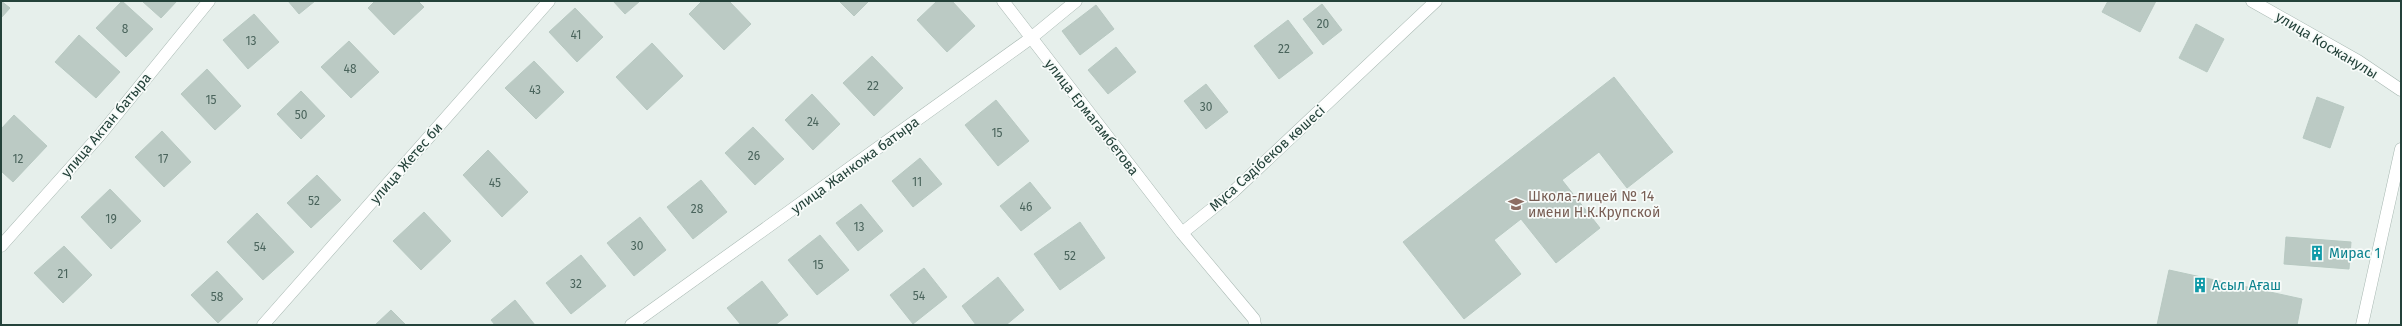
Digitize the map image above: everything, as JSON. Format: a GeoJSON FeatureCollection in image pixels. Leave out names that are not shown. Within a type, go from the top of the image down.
{"type":"FeatureCollection","features":[{"type":"Feature","properties":{"kind":"street","name":"улица Актан батыра"},"geometry":{"type":"LineString","coordinates":[[1,246],[100,135],[209,1]]}},
{"type":"Feature","properties":{"kind":"street","name":"улица Жетес би"},"geometry":{"type":"LineString","coordinates":[[263,325],[549,1]]}},
{"type":"Feature","properties":{"kind":"street","name":"улица Ермагамбетова"},"geometry":{"type":"LineString","coordinates":[[1003,1],[1182,234]]}},
{"type":"Feature","properties":{"kind":"street","name":"улица Жанкожа батыра"},"geometry":{"type":"LineString","coordinates":[[630,325],[1031,38],[1076,1]]}},
{"type":"Feature","properties":{"kind":"street","name":"Мұса Сәдібеков көшесі"},"geometry":{"type":"LineString","coordinates":[[1182,234],[1233,192],[1436,1]]}},
{"type":"Feature","properties":{"kind":"street","name":"улица Косжанулы"},"geometry":{"type":"LineString","coordinates":[[2252,1],[2358,61],[2401,90]]}},
{"type":"Feature","properties":{"kind":"street"},"geometry":{"type":"LineString","coordinates":[[2362,325],[2401,149]]}},
{"type":"Feature","properties":{"kind":"street"},"geometry":{"type":"LineString","coordinates":[[1182,234],[1254,319],[1255,325]]}},
{"type":"Feature","properties":{"kind":"building"},"geometry":{"type":"Polygon","coordinates":[[[1,1],[10,8],[1,18],[1,1]]]}},
{"type":"Feature","properties":{"kind":"building"},"geometry":{"type":"Polygon","coordinates":[[[122,1],[153,29],[126,57],[96,28],[122,1]]]}},
{"type":"Feature","properties":{"kind":"building"},"geometry":{"type":"Polygon","coordinates":[[[142,1],[177,1],[161,18],[142,1]]]}},
{"type":"Feature","properties":{"kind":"building"},"geometry":{"type":"Polygon","coordinates":[[[288,1],[315,1],[299,14],[288,1]]]}},
{"type":"Feature","properties":{"kind":"building"},"geometry":{"type":"Polygon","coordinates":[[[375,1],[418,1],[424,7],[394,35],[368,8],[375,1]]]}},
{"type":"Feature","properties":{"kind":"building"},"geometry":{"type":"Polygon","coordinates":[[[613,1],[640,1],[625,14],[613,1]]]}},
{"type":"Feature","properties":{"kind":"building"},"geometry":{"type":"Polygon","coordinates":[[[702,1],[729,1],[751,24],[724,50],[689,14],[702,1]]]}},
{"type":"Feature","properties":{"kind":"building"},"geometry":{"type":"Polygon","coordinates":[[[839,1],[869,1],[854,16],[839,1]]]}},
{"type":"Feature","properties":{"kind":"building"},"geometry":{"type":"Polygon","coordinates":[[[937,1],[952,1],[975,26],[947,52],[917,20],[937,1]]]}},
{"type":"Feature","properties":{"kind":"building"},"geometry":{"type":"Polygon","coordinates":[[[2108,1],[2156,1],[2140,32],[2102,12],[2108,1]]]}},
{"type":"Feature","properties":{"kind":"building"},"geometry":{"type":"Polygon","coordinates":[[[1322,4],[1342,30],[1323,45],[1303,19],[1322,4]]]}},
{"type":"Feature","properties":{"kind":"building"},"geometry":{"type":"Polygon","coordinates":[[[1096,5],[1114,29],[1080,55],[1062,31],[1096,5]]]}},
{"type":"Feature","properties":{"kind":"building"},"geometry":{"type":"Polygon","coordinates":[[[575,8],[603,37],[577,62],[549,32],[575,8]]]}},
{"type":"Feature","properties":{"kind":"building"},"geometry":{"type":"Polygon","coordinates":[[[254,14],[279,42],[248,69],[223,40],[254,14]]]}},
{"type":"Feature","properties":{"kind":"building"},"geometry":{"type":"Polygon","coordinates":[[[1288,20],[1313,53],[1279,79],[1254,46],[1288,20]]]}},
{"type":"Feature","properties":{"kind":"building"},"geometry":{"type":"Polygon","coordinates":[[[2196,24],[2224,39],[2207,72],[2179,58],[2196,24]]]}},
{"type":"Feature","properties":{"kind":"building"},"geometry":{"type":"Polygon","coordinates":[[[79,35],[120,72],[96,98],[55,62],[79,35]]]}},
{"type":"Feature","properties":{"kind":"building"},"geometry":{"type":"Polygon","coordinates":[[[349,41],[379,72],[351,98],[321,67],[349,41]]]}},
{"type":"Feature","properties":{"kind":"building"},"geometry":{"type":"Polygon","coordinates":[[[652,43],[683,76],[647,110],[616,77],[652,43]]]}},
{"type":"Feature","properties":{"kind":"building"},"geometry":{"type":"Polygon","coordinates":[[[1116,47],[1136,72],[1108,94],[1088,70],[1116,47]]]}},
{"type":"Feature","properties":{"kind":"building"},"geometry":{"type":"Polygon","coordinates":[[[872,56],[903,88],[874,116],[843,83],[872,56]]]}},
{"type":"Feature","properties":{"kind":"building"},"geometry":{"type":"Polygon","coordinates":[[[534,61],[564,92],[536,119],[505,88],[534,61]]]}},
{"type":"Feature","properties":{"kind":"building"},"geometry":{"type":"Polygon","coordinates":[[[207,69],[241,106],[215,130],[181,94],[207,69]]]}},
{"type":"Feature","properties":{"kind":"building","name":"Школа-лицей № 14 имени Н.К.Крупской"},"geometry":{"type":"Polygon","coordinates":[[[1614,77],[1673,152],[1627,188],[1599,152],[1562,180],[1600,228],[1556,263],[1521,219],[1494,240],[1521,274],[1464,319],[1403,242],[1614,77]]]}},
{"type":"Feature","properties":{"kind":"building"},"geometry":{"type":"Polygon","coordinates":[[[1206,84],[1228,112],[1206,129],[1184,101],[1206,84]]]}},
{"type":"Feature","properties":{"kind":"building"},"geometry":{"type":"Polygon","coordinates":[[[301,91],[325,116],[301,139],[277,114],[301,91]]]}},
{"type":"Feature","properties":{"kind":"building"},"geometry":{"type":"Polygon","coordinates":[[[812,94],[840,124],[813,150],[785,120],[812,94]]]}},
{"type":"Feature","properties":{"kind":"building"},"geometry":{"type":"Polygon","coordinates":[[[2317,97],[2344,107],[2330,148],[2303,138],[2317,97]]]}},
{"type":"Feature","properties":{"kind":"building"},"geometry":{"type":"Polygon","coordinates":[[[996,100],[1029,141],[998,166],[965,125],[996,100]]]}},
{"type":"Feature","properties":{"kind":"building"},"geometry":{"type":"Polygon","coordinates":[[[14,115],[47,146],[13,182],[1,171],[1,129],[14,115]]]}},
{"type":"Feature","properties":{"kind":"building"},"geometry":{"type":"Polygon","coordinates":[[[753,127],[784,159],[755,185],[725,153],[753,127]]]}},
{"type":"Feature","properties":{"kind":"building"},"geometry":{"type":"Polygon","coordinates":[[[162,131],[191,162],[164,187],[135,157],[162,131]]]}},
{"type":"Feature","properties":{"kind":"building"},"geometry":{"type":"Polygon","coordinates":[[[488,150],[528,192],[502,217],[463,175],[488,150]]]}},
{"type":"Feature","properties":{"kind":"building"},"geometry":{"type":"Polygon","coordinates":[[[920,158],[942,184],[913,207],[892,181],[920,158]]]}},
{"type":"Feature","properties":{"kind":"building"},"geometry":{"type":"Polygon","coordinates":[[[317,175],[341,200],[311,228],[287,203],[317,175]]]}},
{"type":"Feature","properties":{"kind":"building"},"geometry":{"type":"Polygon","coordinates":[[[701,180],[727,212],[693,239],[667,207],[701,180]]]}},
{"type":"Feature","properties":{"kind":"building"},"geometry":{"type":"Polygon","coordinates":[[[1030,182],[1051,208],[1021,231],[1000,206],[1030,182]]]}},
{"type":"Feature","properties":{"kind":"building"},"geometry":{"type":"Polygon","coordinates":[[[110,189],[141,221],[111,249],[81,217],[110,189]]]}},
{"type":"Feature","properties":{"kind":"building"},"geometry":{"type":"Polygon","coordinates":[[[861,204],[883,231],[858,251],[836,223],[861,204]]]}},
{"type":"Feature","properties":{"kind":"building"},"geometry":{"type":"Polygon","coordinates":[[[424,212],[451,241],[421,270],[393,241],[424,212]]]}},
{"type":"Feature","properties":{"kind":"building"},"geometry":{"type":"Polygon","coordinates":[[[257,213],[294,252],[263,280],[227,242],[257,213]]]}},
{"type":"Feature","properties":{"kind":"building"},"geometry":{"type":"Polygon","coordinates":[[[640,217],[666,250],[634,276],[607,243],[640,217]]]}},
{"type":"Feature","properties":{"kind":"building"},"geometry":{"type":"Polygon","coordinates":[[[1080,222],[1105,258],[1060,290],[1034,254],[1080,222]]]}},
{"type":"Feature","properties":{"kind":"building"},"geometry":{"type":"Polygon","coordinates":[[[820,235],[849,270],[817,295],[788,260],[820,235]]]}},
{"type":"Feature","properties":{"kind":"building","name":"Мирас 1"},"geometry":{"type":"Polygon","coordinates":[[[2286,237],[2351,242],[2349,269],[2284,264],[2286,237]]]}},
{"type":"Feature","properties":{"kind":"building"},"geometry":{"type":"Polygon","coordinates":[[[64,246],[92,275],[63,303],[34,273],[64,246]]]}},
{"type":"Feature","properties":{"kind":"building"},"geometry":{"type":"Polygon","coordinates":[[[581,255],[606,286],[571,314],[546,283],[581,255]]]}},
{"type":"Feature","properties":{"kind":"building"},"geometry":{"type":"Polygon","coordinates":[[[924,268],[947,297],[913,324],[890,295],[924,268]]]}},
{"type":"Feature","properties":{"kind":"building","name":"Асыл Ағаш"},"geometry":{"type":"Polygon","coordinates":[[[2169,270],[2302,299],[2297,325],[2157,325],[2169,270]]]}},
{"type":"Feature","properties":{"kind":"building"},"geometry":{"type":"Polygon","coordinates":[[[217,271],[243,299],[218,323],[191,295],[217,271]]]}},
{"type":"Feature","properties":{"kind":"building"},"geometry":{"type":"Polygon","coordinates":[[[998,277],[1024,310],[1006,325],[976,325],[962,306],[998,277]]]}},
{"type":"Feature","properties":{"kind":"building"},"geometry":{"type":"Polygon","coordinates":[[[762,281],[788,315],[775,325],[741,325],[727,308],[762,281]]]}},
{"type":"Feature","properties":{"kind":"building"},"geometry":{"type":"Polygon","coordinates":[[[515,300],[535,325],[495,325],[491,320],[515,300]]]}},
{"type":"Feature","properties":{"kind":"building"},"geometry":{"type":"Polygon","coordinates":[[[391,310],[406,325],[375,325],[391,310]]]}},
{"type":"Feature","properties":{"kind":"place","name":"Школа-лицей № 14 имени Н.К.Крупской"},"geometry":{"type":"Point","coordinates":[1516,204]}},
{"type":"Feature","properties":{"kind":"place","name":"Мирас 1"},"geometry":{"type":"Point","coordinates":[2317,253]}},
{"type":"Feature","properties":{"kind":"place","name":"Асыл Ағаш"},"geometry":{"type":"Point","coordinates":[2200,285]}}]}
